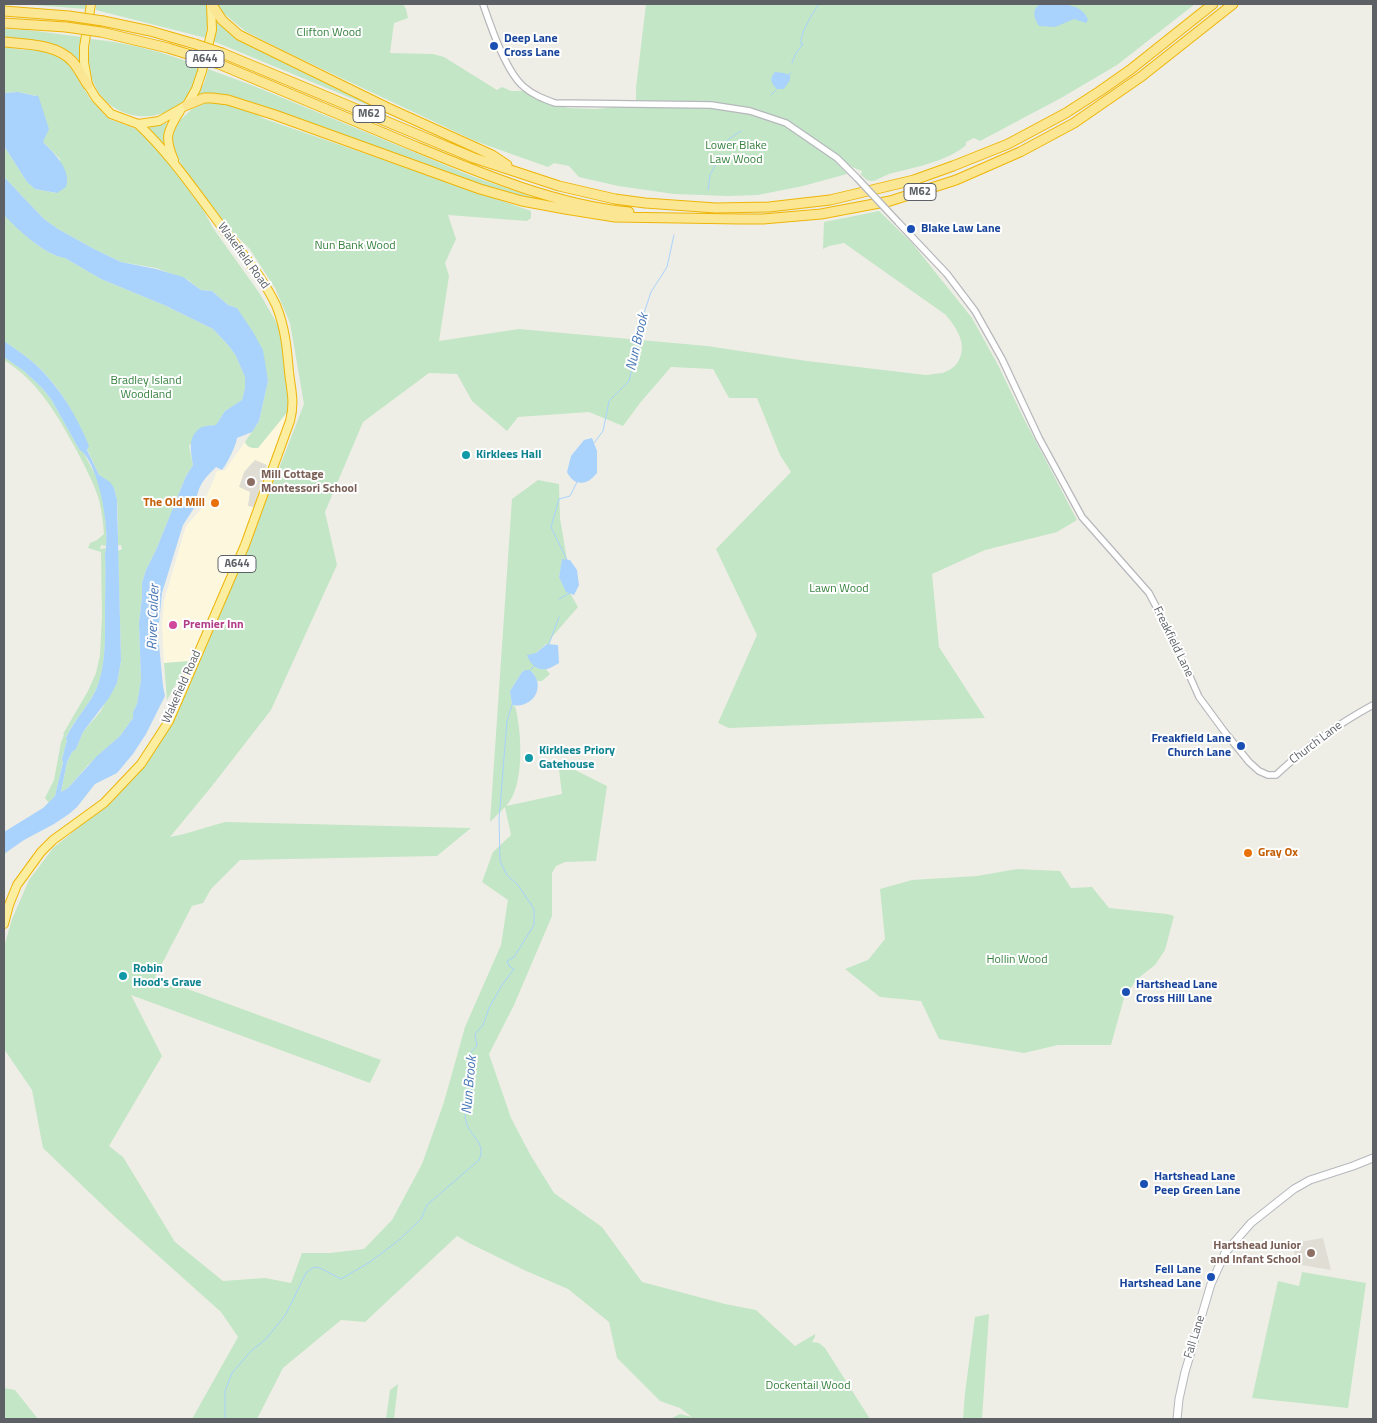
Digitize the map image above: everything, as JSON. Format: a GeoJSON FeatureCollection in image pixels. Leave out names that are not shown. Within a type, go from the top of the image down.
{"type":"FeatureCollection","features":[{"type":"Feature","properties":{"kind":"highway","name":"A644"},"geometry":{"type":"LineString","coordinates":[[91,4],[84,47],[84,62],[88,85],[96,98],[111,114],[138,124]]}},
{"type":"Feature","properties":{"kind":"highway","name":"A644"},"geometry":{"type":"LineString","coordinates":[[184,107],[196,89],[202,72],[212,30],[212,4]]}},
{"type":"Feature","properties":{"kind":"highway"},"geometry":{"type":"LineString","coordinates":[[212,4],[222,20],[239,35],[388,108],[492,155],[518,172]]}},
{"type":"Feature","properties":{"kind":"highway","name":"M62"},"geometry":{"type":"LineString","coordinates":[[4,11],[70,16],[103,21],[150,31],[195,44],[222,53],[474,158],[559,186],[615,199],[716,208],[769,207],[830,200],[905,182],[980,156],[1008,144],[1066,113],[1130,70],[1213,4]]}},
{"type":"Feature","properties":{"kind":"highway","name":"M62"},"geometry":{"type":"LineString","coordinates":[[4,23],[66,27],[101,32],[194,56],[219,64],[477,172],[558,198],[618,211],[692,218],[763,219],[821,214],[890,201],[956,180],[1020,152],[1074,123],[1142,76],[1233,4]]}},
{"type":"Feature","properties":{"kind":"highway"},"geometry":{"type":"LineString","coordinates":[[4,42],[46,48],[62,54],[73,62],[88,85]]}},
{"type":"Feature","properties":{"kind":"highway"},"geometry":{"type":"LineString","coordinates":[[138,124],[159,121],[204,98],[228,100],[275,115],[480,189],[522,201],[615,217],[692,218]]}},
{"type":"Feature","properties":{"kind":"highway","name":"Wakefield Road"},"geometry":{"type":"LineString","coordinates":[[178,169],[169,146],[168,135],[171,125],[184,107]]}},
{"type":"Feature","properties":{"kind":"highway","name":"Wakefield Road"},"geometry":{"type":"LineString","coordinates":[[4,924],[18,885],[41,852],[52,840],[104,804],[141,764],[169,721],[245,545],[293,407],[285,332],[275,304],[258,274],[178,169],[150,135],[138,124]]}},
{"type":"Feature","properties":{"kind":"main road","name":"Fall Lane"},"geometry":{"type":"LineString","coordinates":[[1177,1419],[1185,1372],[1211,1284],[1222,1257],[1251,1223],[1294,1189],[1310,1180],[1373,1158]]}},
{"type":"Feature","properties":{"kind":"street","name":"Freakfield Lane"},"geometry":{"type":"LineString","coordinates":[[483,4],[500,51],[523,87],[538,96],[555,103],[711,105],[750,111],[786,123],[837,158],[947,274],[975,311],[1002,359],[1039,438],[1082,517],[1149,593],[1175,643],[1199,697],[1249,762],[1259,771]]}},
{"type":"Feature","properties":{"kind":"street","name":"Church Lane"},"geometry":{"type":"LineString","coordinates":[[1259,771],[1268,775],[1276,775],[1324,734],[1373,705]]}},
{"type":"Feature","properties":{"kind":"shaded area"},"geometry":{"type":"Polygon","coordinates":[[[287,413],[245,535],[189,661],[164,663],[162,626],[164,601],[186,526],[202,508],[217,471],[225,470],[245,442],[247,446],[258,447],[287,413]]]}},
{"type":"Feature","properties":{"kind":"shaded area","name":"Mill Cottage Montessori School"},"geometry":{"type":"Polygon","coordinates":[[[255,460],[267,465],[254,507],[248,506],[250,492],[239,487],[244,472],[255,460]]]}},
{"type":"Feature","properties":{"kind":"shaded area","name":"Hartshead Junior and Infant School"},"geometry":{"type":"Polygon","coordinates":[[[1323,1238],[1331,1270],[1296,1264],[1293,1243],[1323,1238]]]}},
{"type":"Feature","properties":{"kind":"green space"},"geometry":{"type":"Polygon","coordinates":[[[21,4],[87,4],[86,9],[21,4]]]}},
{"type":"Feature","properties":{"kind":"green space"},"geometry":{"type":"Polygon","coordinates":[[[96,4],[206,4],[208,16],[206,38],[96,10],[96,4]]]}},
{"type":"Feature","properties":{"kind":"green space"},"geometry":{"type":"Polygon","coordinates":[[[218,4],[403,4],[408,18],[394,23],[390,53],[433,54],[444,57],[497,90],[502,87],[511,91],[525,91],[550,104],[569,108],[595,109],[631,106],[712,107],[744,112],[778,122],[794,130],[830,156],[847,174],[803,186],[758,195],[728,196],[674,194],[618,186],[579,177],[569,166],[554,163],[548,167],[475,141],[282,50],[245,31],[222,12],[218,4]]]}},
{"type":"Feature","properties":{"kind":"green space"},"geometry":{"type":"Polygon","coordinates":[[[646,4],[1195,4],[1117,65],[1061,98],[980,141],[974,138],[966,142],[966,145],[959,151],[940,160],[871,181],[861,175],[862,171],[842,161],[797,129],[776,119],[753,112],[720,106],[636,101],[646,4]]]}},
{"type":"Feature","properties":{"kind":"green space"},"geometry":{"type":"Polygon","coordinates":[[[216,17],[220,22],[440,135],[213,41],[216,17]]]}},
{"type":"Feature","properties":{"kind":"green space"},"geometry":{"type":"Polygon","coordinates":[[[4,29],[82,37],[81,66],[76,60],[4,38],[4,29]]]}},
{"type":"Feature","properties":{"kind":"green space"},"geometry":{"type":"Polygon","coordinates":[[[90,39],[147,49],[201,67],[196,83],[181,103],[168,111],[155,115],[140,116],[126,113],[113,107],[102,97],[94,84],[89,68],[90,39]]]}},
{"type":"Feature","properties":{"kind":"green space"},"geometry":{"type":"Polygon","coordinates":[[[4,47],[23,50],[34,49],[60,57],[69,64],[90,99],[109,119],[139,130],[149,138],[202,207],[213,228],[260,294],[279,327],[284,349],[290,403],[289,410],[258,448],[250,447],[245,442],[259,421],[268,381],[237,308],[228,305],[212,291],[201,290],[188,280],[156,268],[121,262],[58,229],[44,219],[4,177],[4,146],[27,182],[35,189],[56,193],[60,159],[43,142],[37,96],[18,92],[4,93],[4,47]]]}},
{"type":"Feature","properties":{"kind":"green space"},"geometry":{"type":"Polygon","coordinates":[[[208,69],[254,86],[474,177],[545,202],[503,193],[276,112],[196,97],[204,83],[208,69]]]}},
{"type":"Feature","properties":{"kind":"green space"},"geometry":{"type":"Polygon","coordinates":[[[206,102],[227,103],[244,108],[265,119],[531,211],[531,218],[527,221],[448,215],[456,239],[445,263],[449,276],[439,341],[519,329],[707,346],[807,361],[926,375],[942,373],[951,369],[958,362],[962,349],[960,337],[946,315],[844,243],[823,249],[824,222],[879,211],[912,243],[972,318],[1077,520],[1057,532],[985,550],[932,574],[939,647],[985,718],[729,728],[718,723],[757,635],[716,549],[791,472],[780,455],[757,398],[729,398],[713,369],[671,367],[623,426],[589,412],[518,417],[507,431],[472,401],[457,374],[429,373],[363,422],[325,512],[337,565],[271,710],[170,837],[225,822],[471,828],[437,856],[240,860],[211,889],[203,903],[192,906],[155,977],[381,1060],[370,1083],[131,995],[162,1056],[109,1146],[123,1157],[175,1242],[223,1281],[265,1278],[291,1283],[302,1253],[330,1253],[364,1249],[392,1220],[422,1164],[444,1102],[465,1027],[501,945],[508,900],[482,882],[493,852],[511,835],[505,807],[490,822],[512,499],[538,480],[559,484],[560,518],[567,560],[562,560],[559,577],[566,591],[570,593],[578,607],[552,637],[549,644],[546,644],[536,653],[535,667],[546,669],[550,674],[542,681],[537,681],[530,670],[525,670],[510,691],[519,730],[520,758],[516,786],[506,806],[562,794],[559,770],[571,768],[607,786],[596,861],[565,862],[556,866],[552,873],[552,916],[514,1005],[489,1054],[511,1118],[531,1156],[554,1193],[602,1227],[642,1282],[725,1304],[756,1310],[795,1346],[815,1334],[812,1342],[819,1343],[825,1348],[870,1419],[670,1419],[680,1414],[692,1417],[680,1408],[660,1401],[617,1358],[609,1322],[568,1289],[524,1270],[457,1236],[365,1322],[341,1320],[283,1368],[257,1419],[192,1419],[238,1337],[221,1312],[116,1218],[43,1148],[32,1090],[4,1049],[4,947],[12,919],[29,880],[53,848],[109,803],[152,753],[174,716],[278,471],[304,404],[290,323],[275,288],[249,248],[219,219],[205,196],[182,166],[176,154],[173,134],[177,123],[192,109],[206,102]]]}},
{"type":"Feature","properties":{"kind":"green space"},"geometry":{"type":"Polygon","coordinates":[[[167,123],[164,136],[165,147],[148,127],[167,123]]]}},
{"type":"Feature","properties":{"kind":"green space","name":"Bradley Island Woodland"},"geometry":{"type":"Polygon","coordinates":[[[4,215],[33,241],[49,252],[65,258],[101,279],[164,305],[213,329],[236,356],[245,377],[242,400],[225,411],[216,425],[206,426],[189,446],[193,465],[186,476],[146,570],[142,583],[139,623],[141,680],[133,718],[120,736],[61,793],[67,762],[72,752],[76,749],[83,732],[100,712],[117,683],[121,661],[118,551],[122,549],[121,545],[118,545],[117,500],[114,488],[99,475],[73,413],[60,392],[44,373],[28,358],[4,341],[4,215]]]}},
{"type":"Feature","properties":{"kind":"green space"},"geometry":{"type":"Polygon","coordinates":[[[4,357],[24,371],[51,399],[96,476],[103,501],[105,519],[107,546],[101,545],[100,549],[106,548],[104,659],[95,692],[66,737],[67,740],[55,796],[49,803],[45,798],[54,780],[63,734],[88,691],[96,673],[100,655],[102,616],[101,552],[88,548],[90,543],[104,534],[100,504],[95,487],[77,451],[38,389],[17,369],[4,360],[4,357]]]}},
{"type":"Feature","properties":{"kind":"green space"},"geometry":{"type":"Polygon","coordinates":[[[189,661],[167,700],[164,663],[189,661]]]}},
{"type":"Feature","properties":{"kind":"green space","name":"Hollin Wood"},"geometry":{"type":"Polygon","coordinates":[[[1017,869],[1060,871],[1071,888],[1092,887],[1109,908],[1174,916],[1165,950],[1155,965],[1136,980],[1124,998],[1111,1045],[1058,1045],[1024,1053],[939,1039],[921,1001],[880,997],[845,969],[868,960],[885,939],[880,889],[912,880],[977,876],[1017,869]]]}},
{"type":"Feature","properties":{"kind":"green space"},"geometry":{"type":"Polygon","coordinates":[[[1302,1272],[1366,1283],[1348,1408],[1252,1398],[1278,1281],[1299,1286],[1302,1272]]]}},
{"type":"Feature","properties":{"kind":"green space"},"geometry":{"type":"Polygon","coordinates":[[[989,1314],[982,1419],[963,1419],[975,1317],[989,1314]]]}},
{"type":"Feature","properties":{"kind":"green space"},"geometry":{"type":"Polygon","coordinates":[[[398,1384],[394,1419],[386,1419],[390,1390],[398,1384]]]}},
{"type":"Feature","properties":{"kind":"green space"},"geometry":{"type":"Polygon","coordinates":[[[4,1388],[15,1390],[38,1419],[4,1419],[4,1388]]]}},
{"type":"Feature","properties":{"kind":"water"},"geometry":{"type":"Polygon","coordinates":[[[1040,4],[1060,4],[1080,9],[1088,20],[1086,23],[1074,19],[1055,27],[1039,26],[1034,11],[1040,4]]]}},
{"type":"Feature","properties":{"kind":"water"},"geometry":{"type":"Polygon","coordinates":[[[775,72],[790,75],[790,80],[784,89],[777,89],[773,85],[771,79],[775,72]]]}},
{"type":"Feature","properties":{"kind":"water"},"geometry":{"type":"Polygon","coordinates":[[[18,92],[38,95],[49,129],[43,142],[61,162],[66,174],[66,187],[57,193],[35,189],[27,182],[4,146],[4,93],[18,92]]]}},
{"type":"Feature","properties":{"kind":"water","name":"River Calder"},"geometry":{"type":"Polygon","coordinates":[[[4,177],[44,219],[58,229],[121,262],[183,277],[201,290],[212,291],[228,305],[237,308],[263,350],[268,381],[259,421],[252,432],[237,438],[231,455],[222,470],[216,467],[205,479],[198,491],[196,503],[198,506],[194,508],[183,525],[162,593],[158,634],[165,696],[146,734],[133,754],[117,773],[95,784],[69,814],[4,854],[4,832],[43,808],[55,796],[63,762],[66,738],[98,685],[104,649],[106,530],[98,482],[86,456],[79,449],[51,399],[42,388],[24,371],[4,357],[4,341],[35,364],[52,382],[73,413],[89,446],[87,450],[99,475],[110,482],[114,488],[117,500],[121,661],[117,683],[109,698],[83,732],[76,749],[72,752],[67,762],[61,792],[68,788],[97,756],[120,736],[133,718],[141,680],[139,623],[142,583],[146,570],[186,476],[193,465],[191,445],[193,436],[202,427],[216,425],[225,411],[242,400],[245,377],[236,356],[213,329],[164,305],[101,279],[65,258],[49,252],[24,234],[4,215],[4,177]]]}},
{"type":"Feature","properties":{"kind":"water"},"geometry":{"type":"Polygon","coordinates":[[[592,438],[597,451],[597,473],[589,480],[581,483],[573,480],[567,472],[571,456],[584,440],[592,438]]]}},
{"type":"Feature","properties":{"kind":"water"},"geometry":{"type":"Polygon","coordinates":[[[562,559],[570,560],[577,570],[579,585],[574,595],[566,592],[559,577],[562,559]]]}},
{"type":"Feature","properties":{"kind":"water"},"geometry":{"type":"Polygon","coordinates":[[[547,644],[558,645],[559,663],[549,669],[537,668],[532,664],[527,655],[536,653],[547,644]]]}},
{"type":"Feature","properties":{"kind":"water"},"geometry":{"type":"Polygon","coordinates":[[[525,670],[530,670],[535,676],[538,689],[536,695],[526,703],[512,705],[510,691],[525,670]]]}},
{"type":"Feature","properties":{"kind":"waterway","name":"Nun Brook"},"geometry":{"type":"LineString","coordinates":[[792,63],[796,53],[803,44],[801,44],[801,39],[810,17],[819,4]]}},
{"type":"Feature","properties":{"kind":"waterway","name":"Nun Brook"},"geometry":{"type":"LineString","coordinates":[[771,95],[777,89]]}},
{"type":"Feature","properties":{"kind":"waterway","name":"Nun Brook"},"geometry":{"type":"LineString","coordinates":[[725,143],[741,131]]}},
{"type":"Feature","properties":{"kind":"waterway","name":"Nun Brook"},"geometry":{"type":"LineString","coordinates":[[708,190],[710,175],[721,155]]}},
{"type":"Feature","properties":{"kind":"waterway","name":"Nun Brook"},"geometry":{"type":"LineString","coordinates":[[594,443],[603,431],[609,401],[629,381],[643,316],[651,292],[667,267],[674,235]]}},
{"type":"Feature","properties":{"kind":"waterway","name":"Nun Brook"},"geometry":{"type":"LineString","coordinates":[[567,560],[551,527],[559,499],[570,496],[577,482]]}},
{"type":"Feature","properties":{"kind":"waterway","name":"Nun Brook"},"geometry":{"type":"LineString","coordinates":[[559,599],[570,593]]}},
{"type":"Feature","properties":{"kind":"waterway","name":"Nun Brook"},"geometry":{"type":"LineString","coordinates":[[549,644],[559,617]]}},
{"type":"Feature","properties":{"kind":"waterway","name":"Nun Brook"},"geometry":{"type":"LineString","coordinates":[[530,670],[534,666]]}},
{"type":"Feature","properties":{"kind":"waterway","name":"Nun Brook"},"geometry":{"type":"LineString","coordinates":[[225,1419],[225,1391],[232,1373],[251,1351],[266,1339],[286,1314],[306,1273],[314,1267],[320,1268],[341,1279],[370,1262],[399,1240],[421,1219],[427,1205],[479,1160],[481,1154],[480,1145],[465,1119],[472,1083],[470,1055],[477,1046],[475,1034],[483,1025],[489,1008],[514,969],[510,967],[507,961],[514,957],[534,925],[534,909],[518,885],[507,875],[500,861],[499,819],[507,721],[512,705]]}},
{"type":"Feature","properties":{"kind":"place","name":"Deep Lane Cross Lane"},"geometry":{"type":"Point","coordinates":[494,46]}},
{"type":"Feature","properties":{"kind":"place","name":"Blake Law Lane"},"geometry":{"type":"Point","coordinates":[911,229]}},
{"type":"Feature","properties":{"kind":"place","name":"Kirklees Hall"},"geometry":{"type":"Point","coordinates":[466,455]}},
{"type":"Feature","properties":{"kind":"place","name":"Mill Cottage Montessori School"},"geometry":{"type":"Point","coordinates":[251,482]}},
{"type":"Feature","properties":{"kind":"place","name":"The Old Mill"},"geometry":{"type":"Point","coordinates":[215,503]}},
{"type":"Feature","properties":{"kind":"place","name":"Premier Inn"},"geometry":{"type":"Point","coordinates":[173,625]}},
{"type":"Feature","properties":{"kind":"place","name":"Freakfield Lane Church Lane"},"geometry":{"type":"Point","coordinates":[1241,746]}},
{"type":"Feature","properties":{"kind":"place","name":"Kirklees Priory Gatehouse"},"geometry":{"type":"Point","coordinates":[529,758]}},
{"type":"Feature","properties":{"kind":"place","name":"Gray Ox"},"geometry":{"type":"Point","coordinates":[1248,853]}},
{"type":"Feature","properties":{"kind":"place","name":"Robin Hood's Grave"},"geometry":{"type":"Point","coordinates":[123,976]}},
{"type":"Feature","properties":{"kind":"place","name":"Hartshead Lane Cross Hill Lane"},"geometry":{"type":"Point","coordinates":[1126,992]}},
{"type":"Feature","properties":{"kind":"place","name":"Hartshead Lane Peep Green Lane"},"geometry":{"type":"Point","coordinates":[1144,1184]}},
{"type":"Feature","properties":{"kind":"place","name":"Hartshead Junior and Infant School"},"geometry":{"type":"Point","coordinates":[1311,1253]}},
{"type":"Feature","properties":{"kind":"place","name":"Fell Lane Hartshead Lane"},"geometry":{"type":"Point","coordinates":[1211,1277]}},
{"type":"Feature","properties":{"kind":"park label","name":"Clifton Wood"},"geometry":{"type":"Point","coordinates":[329,33]}},
{"type":"Feature","properties":{"kind":"park label","name":"Lower Blake Law Wood"},"geometry":{"type":"Point","coordinates":[736,153]}},
{"type":"Feature","properties":{"kind":"park label","name":"Nun Bank Wood"},"geometry":{"type":"Point","coordinates":[355,246]}},
{"type":"Feature","properties":{"kind":"park label","name":"Lawn Wood"},"geometry":{"type":"Point","coordinates":[839,589]}},
{"type":"Feature","properties":{"kind":"park label","name":"Dockentail Wood"},"geometry":{"type":"Point","coordinates":[808,1386]}}]}
